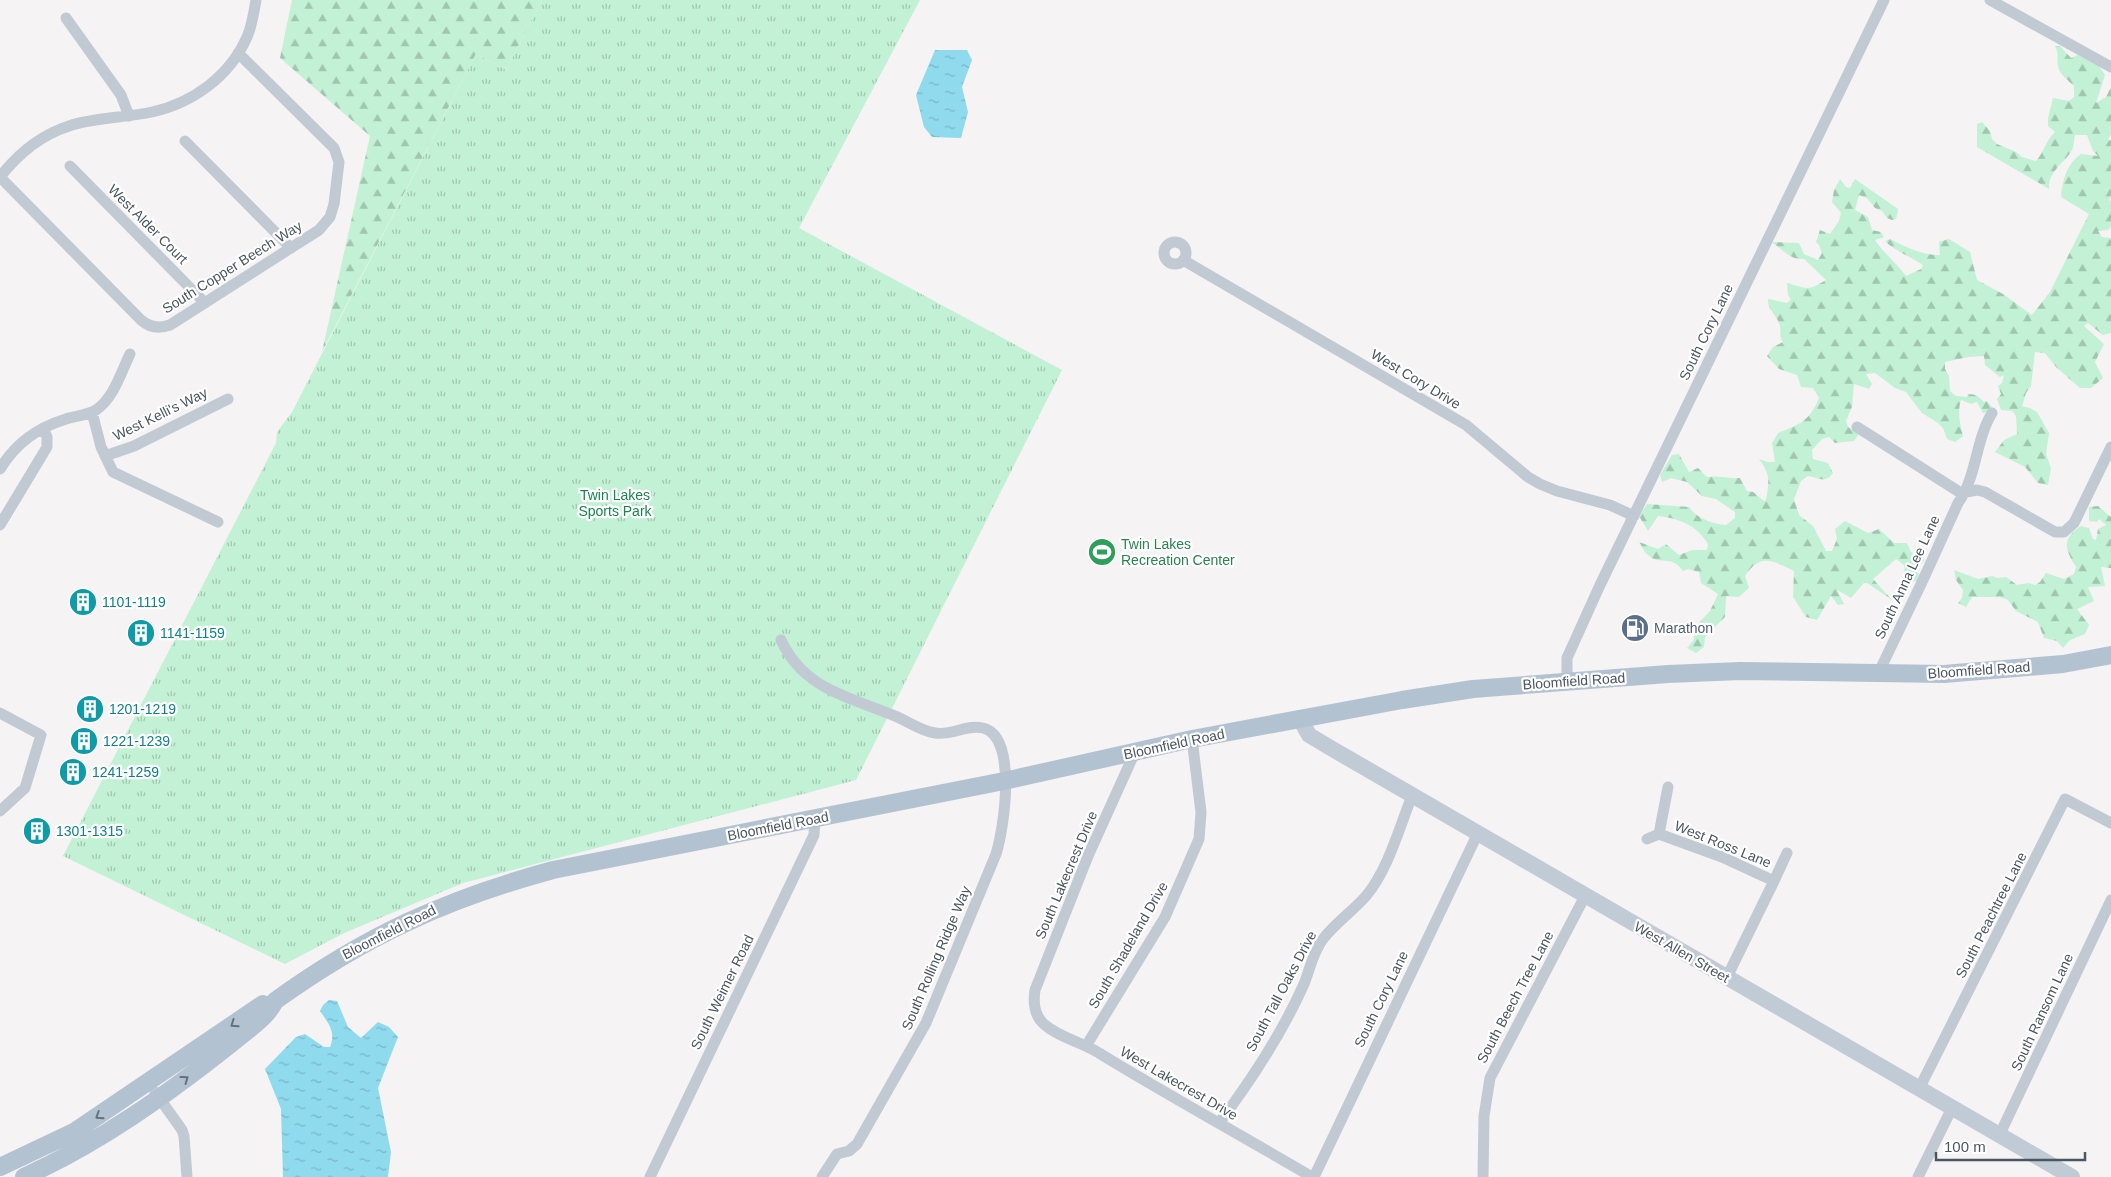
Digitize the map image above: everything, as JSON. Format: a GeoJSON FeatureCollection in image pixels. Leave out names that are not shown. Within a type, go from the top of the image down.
{"type":"FeatureCollection","features":[{"type":"Feature","properties":{"kind":"main road","name":"Bloomfield Road"},"geometry":{"type":"LineString","coordinates":[[24,1177],[85,1146],[266,1002],[275,1001],[352,950],[418,916],[464,897],[553,870],[1004,781],[1192,739],[1473,689],[1567,680],[1740,671],[1940,674],[2063,664],[2111,655]]}},
{"type":"Feature","properties":{"kind":"main road","name":"Bloomfield Road"},"geometry":{"type":"LineString","coordinates":[[0,1167],[74,1132],[154,1090]]}},
{"type":"Feature","properties":{"kind":"street"},"geometry":{"type":"LineString","coordinates":[[0,177],[26,150],[54,132],[78,124],[152,112],[186,101],[211,84],[238,53],[248,36],[256,0]]}},
{"type":"Feature","properties":{"kind":"street","name":"South Cory Lane"},"geometry":{"type":"LineString","coordinates":[[1567,680],[1566,658],[1884,0]]}},
{"type":"Feature","properties":{"kind":"street"},"geometry":{"type":"LineString","coordinates":[[1990,0],[2111,66]]}},
{"type":"Feature","properties":{"kind":"street"},"geometry":{"type":"LineString","coordinates":[[66,18],[121,95],[129,116]]}},
{"type":"Feature","properties":{"kind":"street","name":"South Copper Beech Way"},"geometry":{"type":"LineString","coordinates":[[0,177],[146,325],[159,328],[170,325],[323,226],[332,212],[339,162],[337,152],[238,53]]}},
{"type":"Feature","properties":{"kind":"street"},"geometry":{"type":"LineString","coordinates":[[185,141],[291,248]]}},
{"type":"Feature","properties":{"kind":"street","name":"West Alder Court"},"geometry":{"type":"LineString","coordinates":[[70,166],[205,303]]}},
{"type":"Feature","properties":{"kind":"street","name":"West Cory Drive"},"geometry":{"type":"LineString","coordinates":[[1183,260],[1466,425],[1528,477],[1540,484],[1557,491],[1610,505],[1634,516]]}},
{"type":"Feature","properties":{"kind":"street"},"geometry":{"type":"LineString","coordinates":[[0,469],[16,448],[30,435],[66,419],[92,412],[108,398],[130,354]]}},
{"type":"Feature","properties":{"kind":"street","name":"West Kelli's Way"},"geometry":{"type":"LineString","coordinates":[[105,456],[134,446],[228,398]]}},
{"type":"Feature","properties":{"kind":"street"},"geometry":{"type":"LineString","coordinates":[[92,412],[101,447],[114,472],[218,522]]}},
{"type":"Feature","properties":{"kind":"street","name":"South Anna Lee Lane"},"geometry":{"type":"LineString","coordinates":[[1878,674],[1958,503],[1965,493],[1978,446],[1986,423],[1992,413]]}},
{"type":"Feature","properties":{"kind":"street"},"geometry":{"type":"LineString","coordinates":[[1857,427],[1961,493],[1977,490],[1985,492],[2055,532],[2064,532],[2074,522],[2111,447]]}},
{"type":"Feature","properties":{"kind":"street"},"geometry":{"type":"LineString","coordinates":[[0,525],[47,447],[47,437],[43,428]]}},
{"type":"Feature","properties":{"kind":"street","name":"South Rolling Ridge Way"},"geometry":{"type":"LineString","coordinates":[[781,640],[797,666],[811,679],[833,692],[892,714],[934,733],[946,734],[975,727],[991,730],[996,734],[1002,745],[1004,763],[1002,835],[996,854],[926,1023],[857,1144],[849,1151],[837,1154],[822,1177]]}},
{"type":"Feature","properties":{"kind":"street"},"geometry":{"type":"LineString","coordinates":[[0,713],[41,735],[25,788],[0,811]]}},
{"type":"Feature","properties":{"kind":"street","name":"West Allen Street"},"geometry":{"type":"LineString","coordinates":[[1300,719],[1309,735],[2072,1177]]}},
{"type":"Feature","properties":{"kind":"street","name":"South Shadeland Drive"},"geometry":{"type":"LineString","coordinates":[[1086,1046],[1165,917],[1199,839],[1201,812],[1192,739]]}},
{"type":"Feature","properties":{"kind":"street","name":"South Lakecrest Drive"},"geometry":{"type":"LineString","coordinates":[[1035,1012],[1035,990],[1088,856],[1135,752]]}},
{"type":"Feature","properties":{"kind":"street"},"geometry":{"type":"LineString","coordinates":[[1647,839],[1659,834],[1668,787]]}},
{"type":"Feature","properties":{"kind":"street","name":"South Tall Oaks Drive"},"geometry":{"type":"LineString","coordinates":[[1219,1122],[1243,1092],[1279,1030],[1304,984],[1322,939],[1366,895],[1379,876],[1412,796]]}},
{"type":"Feature","properties":{"kind":"street","name":"South Peachtree Lane"},"geometry":{"type":"LineString","coordinates":[[1919,1089],[2065,800],[2111,823]]}},
{"type":"Feature","properties":{"kind":"street","name":"South Weimer Road"},"geometry":{"type":"LineString","coordinates":[[650,1177],[814,835],[815,818]]}},
{"type":"Feature","properties":{"kind":"street","name":"South Cory Lane"},"geometry":{"type":"LineString","coordinates":[[1313,1177],[1477,834]]}},
{"type":"Feature","properties":{"kind":"street","name":"West Ross Lane"},"geometry":{"type":"LineString","coordinates":[[1659,834],[1722,858],[1774,881],[1787,853]]}},
{"type":"Feature","properties":{"kind":"street"},"geometry":{"type":"LineString","coordinates":[[1727,977],[1774,881]]}},
{"type":"Feature","properties":{"kind":"street","name":"South Beech Tree Lane"},"geometry":{"type":"LineString","coordinates":[[1483,1177],[1484,1116],[1490,1078],[1585,896]]}},
{"type":"Feature","properties":{"kind":"street","name":"South Ransom Lane"},"geometry":{"type":"LineString","coordinates":[[1999,1136],[2111,900]]}},
{"type":"Feature","properties":{"kind":"street","name":"West Lakecrest Drive"},"geometry":{"type":"LineString","coordinates":[[1035,1012],[1048,1027],[1086,1046],[1313,1177]]}},
{"type":"Feature","properties":{"kind":"street"},"geometry":{"type":"LineString","coordinates":[[154,1090],[182,1130],[186,1177]]}},
{"type":"Feature","properties":{"kind":"street"},"geometry":{"type":"LineString","coordinates":[[1918,1177],[1952,1108]]}},
{"type":"Feature","properties":{"kind":"green space"},"geometry":{"type":"Polygon","coordinates":[[[292,0],[542,0],[506,70],[476,54],[322,352],[370,136],[280,58],[292,0]]]}},
{"type":"Feature","properties":{"kind":"green space","name":"Twin Lakes Sports Park"},"geometry":{"type":"Polygon","coordinates":[[[542,0],[920,0],[799,228],[1062,370],[856,780],[463,883],[342,934],[285,964],[63,856],[276,443],[277,432],[292,412],[476,54],[506,70],[542,0]]]}},
{"type":"Feature","properties":{"kind":"green space"},"geometry":{"type":"Polygon","coordinates":[[[2055,46],[2060,46],[2071,58],[2078,55],[2099,66],[2105,75],[2096,103],[2106,97],[2111,87],[2111,135],[2108,139],[2111,141],[2111,197],[2109,200],[2111,201],[2111,227],[2108,230],[2098,231],[2102,237],[2111,238],[2111,333],[2103,335],[2088,323],[2084,326],[2104,344],[2095,362],[2103,378],[2091,388],[2080,388],[2056,367],[2045,353],[2035,352],[2031,386],[2026,393],[2022,406],[2037,412],[2049,433],[2046,454],[2051,468],[2048,485],[2038,483],[2025,467],[1995,452],[2004,440],[2017,434],[2016,416],[2012,411],[2001,410],[1997,399],[2001,394],[1998,386],[2002,383],[2004,375],[2000,377],[1985,365],[1984,356],[1945,362],[1945,369],[1949,376],[1950,391],[1956,396],[1967,397],[1968,394],[1975,395],[1984,402],[1987,401],[1992,407],[1990,412],[1983,413],[1977,402],[1971,404],[1961,400],[1959,414],[1963,436],[1955,442],[1947,439],[1943,428],[1922,413],[1906,392],[1895,388],[1875,373],[1866,374],[1872,384],[1869,389],[1854,384],[1852,407],[1846,421],[1848,427],[1859,434],[1854,441],[1835,443],[1829,437],[1822,439],[1812,450],[1813,459],[1828,463],[1833,473],[1825,479],[1808,476],[1801,481],[1794,499],[1799,515],[1813,526],[1826,551],[1832,551],[1837,539],[1835,529],[1845,521],[1868,533],[1879,529],[1894,543],[1907,543],[1911,552],[1925,560],[1915,570],[1920,575],[1917,581],[1908,582],[1905,578],[1904,565],[1896,559],[1873,579],[1892,600],[1867,583],[1864,583],[1851,598],[1837,590],[1844,604],[1838,605],[1831,596],[1817,620],[1806,617],[1793,597],[1794,571],[1773,562],[1761,561],[1745,576],[1749,588],[1739,597],[1726,596],[1725,617],[1705,637],[1704,647],[1696,653],[1687,648],[1693,641],[1698,624],[1710,611],[1718,594],[1701,583],[1699,572],[1688,569],[1683,571],[1679,566],[1670,561],[1652,558],[1645,552],[1639,542],[1658,549],[1666,544],[1679,555],[1692,550],[1707,550],[1708,544],[1698,532],[1681,521],[1658,516],[1648,531],[1639,516],[1647,504],[1689,507],[1696,515],[1706,520],[1726,525],[1735,518],[1735,512],[1716,499],[1702,496],[1687,482],[1671,478],[1662,482],[1660,475],[1672,455],[1679,454],[1689,472],[1698,468],[1707,477],[1740,478],[1747,491],[1753,492],[1764,501],[1766,500],[1768,478],[1766,469],[1759,459],[1775,462],[1772,443],[1778,433],[1803,421],[1819,398],[1813,388],[1801,387],[1797,375],[1779,369],[1767,356],[1773,347],[1783,342],[1779,322],[1769,307],[1768,299],[1787,303],[1791,300],[1788,295],[1787,283],[1808,288],[1826,280],[1804,259],[1790,256],[1771,242],[1799,243],[1804,254],[1818,260],[1822,253],[1816,242],[1820,230],[1830,234],[1839,221],[1841,213],[1832,202],[1834,190],[1840,179],[1846,187],[1850,188],[1855,179],[1898,209],[1896,219],[1892,220],[1887,218],[1882,211],[1875,208],[1867,198],[1859,195],[1855,210],[1868,217],[1872,230],[1881,232],[1884,237],[1875,240],[1906,276],[1921,269],[1923,265],[1885,241],[1890,239],[1920,252],[1940,255],[1939,242],[1949,239],[1970,252],[1977,280],[2003,294],[2032,315],[2050,292],[2089,214],[2061,197],[2066,173],[2081,154],[2098,156],[2093,151],[2087,135],[2075,135],[2073,148],[2051,177],[2049,189],[1977,147],[1977,124],[1982,122],[1990,131],[1992,139],[1997,144],[2016,152],[2022,157],[2036,161],[2055,132],[2048,126],[2053,98],[2069,101],[2074,97],[2074,86],[2060,72],[2055,46]]]}},
{"type":"Feature","properties":{"kind":"green space"},"geometry":{"type":"Polygon","coordinates":[[[2098,506],[2111,517],[2111,568],[2101,567],[2105,586],[2088,587],[2094,601],[2077,609],[2089,625],[2085,634],[2070,640],[2063,648],[2057,641],[2044,638],[2038,622],[2016,611],[2008,600],[2000,597],[1972,597],[1966,607],[1958,603],[1962,598],[1963,590],[1956,580],[1954,570],[1978,579],[1992,576],[1998,578],[2006,577],[2017,585],[2029,583],[2035,585],[2040,582],[2046,573],[2064,579],[2074,574],[2076,567],[2067,550],[2068,540],[2070,535],[2081,526],[2089,528],[2093,539],[2096,540],[2098,529],[2106,525],[2099,519],[2097,522],[2089,521],[2089,507],[2098,506]]]}},
{"type":"Feature","properties":{"kind":"water"},"geometry":{"type":"Polygon","coordinates":[[[935,50],[967,50],[972,60],[962,87],[968,112],[961,138],[932,137],[924,127],[916,95],[935,50]]]}},
{"type":"Feature","properties":{"kind":"water"},"geometry":{"type":"Polygon","coordinates":[[[329,1000],[337,1001],[348,1027],[361,1038],[378,1022],[389,1027],[398,1037],[378,1088],[391,1152],[388,1177],[283,1177],[281,1109],[265,1069],[296,1037],[305,1034],[324,1047],[330,1047],[332,1032],[320,1011],[329,1000]]]}},
{"type":"Feature","properties":{"kind":"place","name":"Twin Lakes Recreation Center"},"geometry":{"type":"Point","coordinates":[1102,552]}},
{"type":"Feature","properties":{"kind":"place","name":"1101-1119"},"geometry":{"type":"Point","coordinates":[83,602]}},
{"type":"Feature","properties":{"kind":"place","name":"Marathon"},"geometry":{"type":"Point","coordinates":[1635,628]}},
{"type":"Feature","properties":{"kind":"place","name":"1141-1159"},"geometry":{"type":"Point","coordinates":[141,633]}},
{"type":"Feature","properties":{"kind":"place","name":"1201-1219"},"geometry":{"type":"Point","coordinates":[90,709]}},
{"type":"Feature","properties":{"kind":"place","name":"1221-1239"},"geometry":{"type":"Point","coordinates":[84,741]}},
{"type":"Feature","properties":{"kind":"place","name":"1241-1259"},"geometry":{"type":"Point","coordinates":[73,772]}},
{"type":"Feature","properties":{"kind":"place","name":"1301-1315"},"geometry":{"type":"Point","coordinates":[37,831]}}]}
